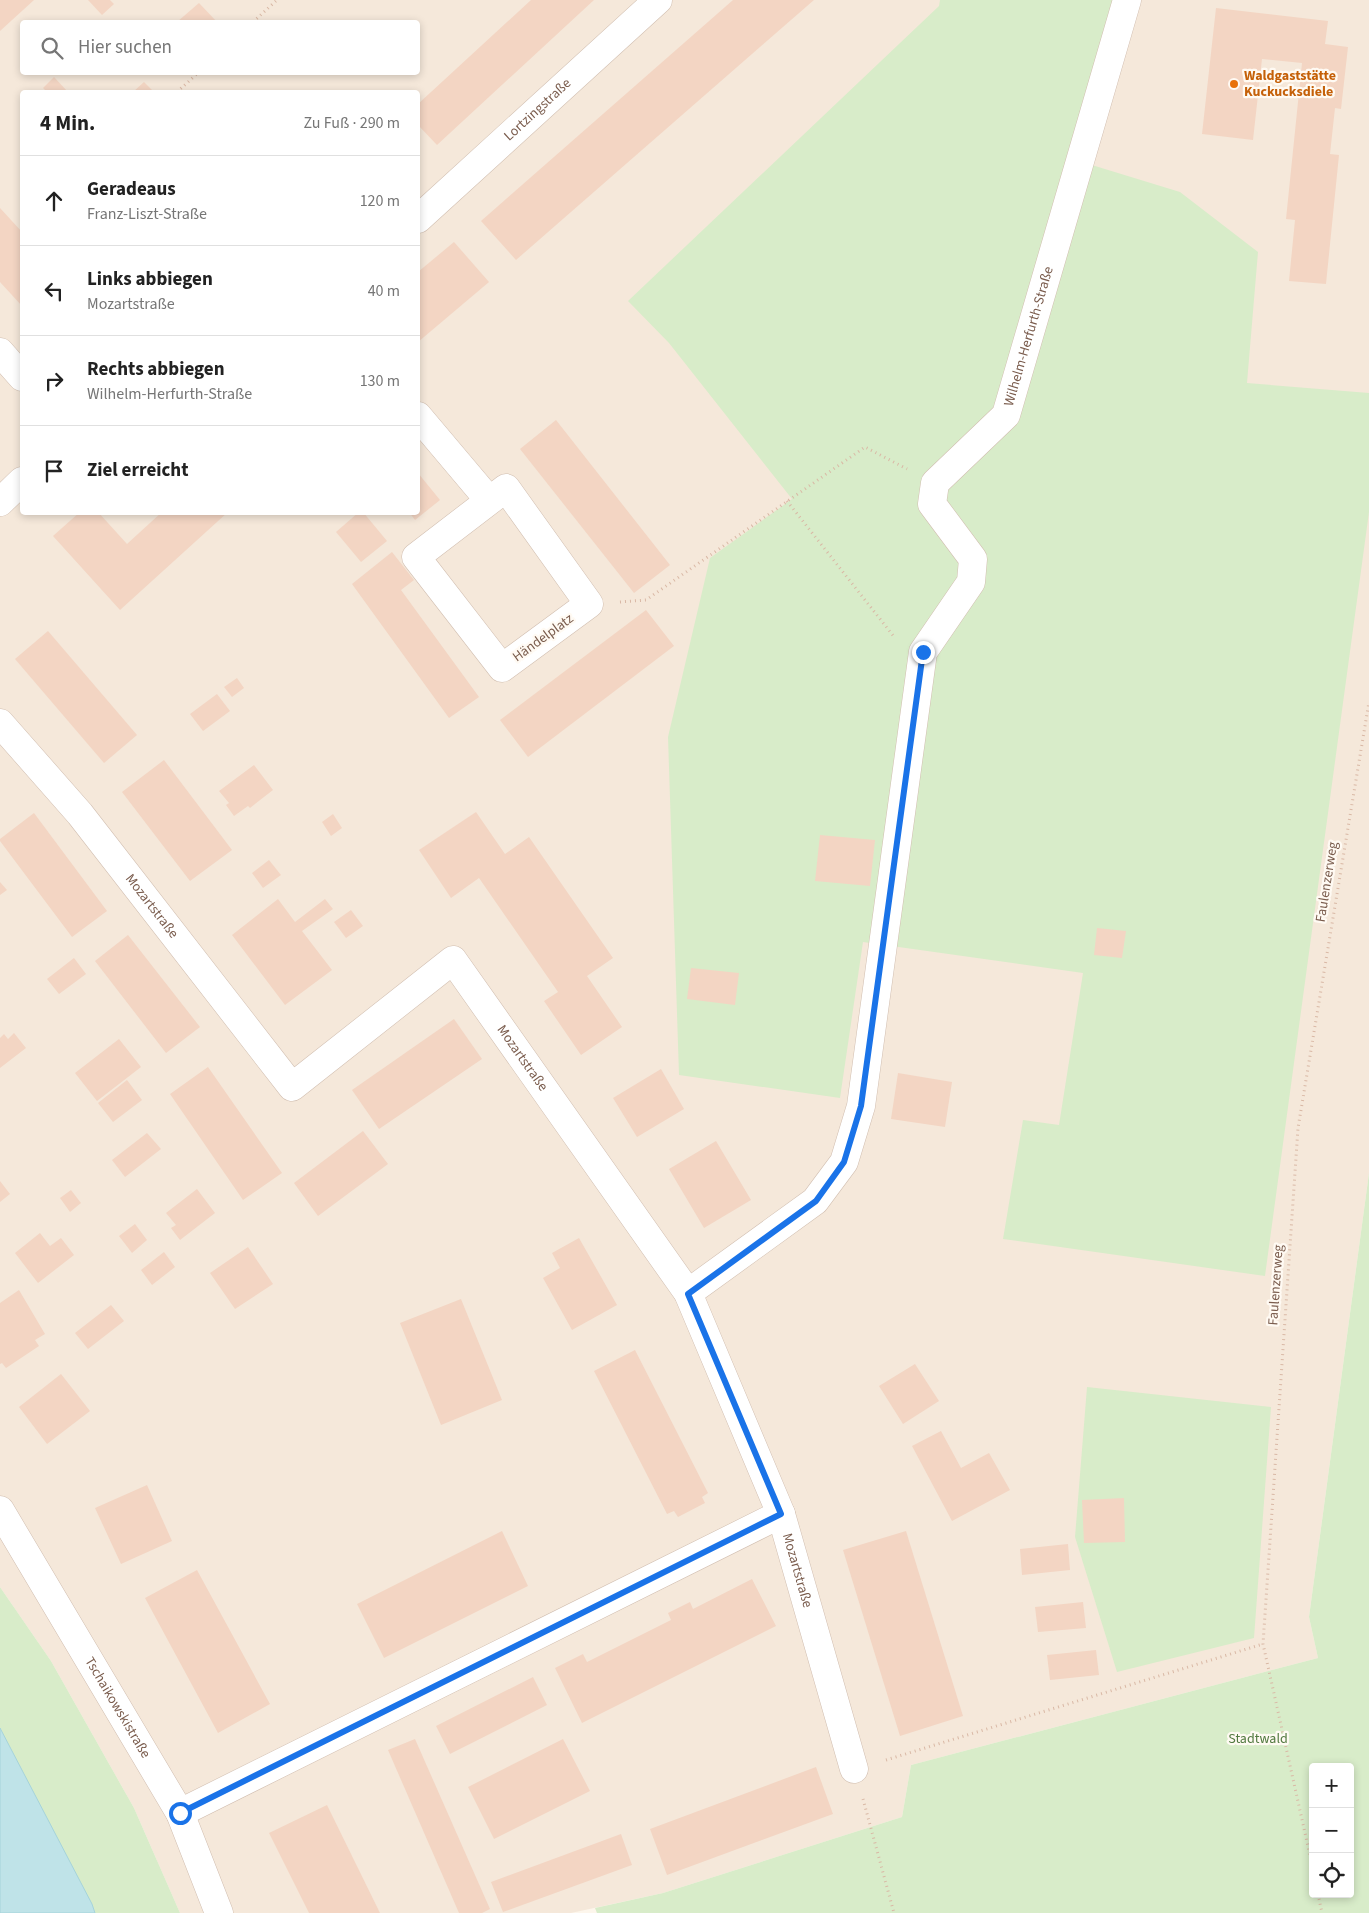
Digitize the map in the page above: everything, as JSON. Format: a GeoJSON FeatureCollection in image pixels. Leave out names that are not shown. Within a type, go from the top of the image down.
{"type":"FeatureCollection","features":[{"type":"Feature","properties":{"kind":"street","name":"Lortzingstraße"},"geometry":{"type":"LineString","coordinates":[[420,217],[658,0]]}},
{"type":"Feature","properties":{"kind":"street","name":"Wilhelm-Herfurth-Straße"},"geometry":{"type":"LineString","coordinates":[[935,483],[1006,415],[1127,0]]}},
{"type":"Feature","properties":{"kind":"street"},"geometry":{"type":"LineString","coordinates":[[0,352],[20,375]]}},
{"type":"Feature","properties":{"kind":"street"},"geometry":{"type":"LineString","coordinates":[[420,418],[488,499]]}},
{"type":"Feature","properties":{"kind":"street"},"geometry":{"type":"LineString","coordinates":[[688,1294],[816,1201],[844,1162],[861,1106],[923,652],[971,582],[973,559],[932,504],[935,483]]}},
{"type":"Feature","properties":{"kind":"street"},"geometry":{"type":"LineString","coordinates":[[0,502],[20,484]]}},
{"type":"Feature","properties":{"kind":"street","name":"Händelplatz"},"geometry":{"type":"LineString","coordinates":[[506,488],[589,604],[502,668],[416,557],[488,499],[506,488]]}},
{"type":"Feature","properties":{"kind":"street","name":"Mozartstraße"},"geometry":{"type":"LineString","coordinates":[[0,723],[80,814],[292,1087],[453,960],[688,1294],[781,1514],[854,1769]]}},
{"type":"Feature","properties":{"kind":"street","name":"Tschaikowskistraße"},"geometry":{"type":"LineString","coordinates":[[0,1510],[180,1813],[219,1913]]}},
{"type":"Feature","properties":{"kind":"street"},"geometry":{"type":"LineString","coordinates":[[180,1813],[781,1514]]}},
{"type":"Feature","properties":{"kind":"path"},"geometry":{"type":"LineString","coordinates":[[255,20],[278,0]]}},
{"type":"Feature","properties":{"kind":"path"},"geometry":{"type":"LineString","coordinates":[[179,90],[195,75]]}},
{"type":"Feature","properties":{"kind":"path"},"geometry":{"type":"LineString","coordinates":[[589,604],[646,600],[864,447],[935,483]]}},
{"type":"Feature","properties":{"kind":"path"},"geometry":{"type":"LineString","coordinates":[[787,501],[902,647],[923,652]]}},
{"type":"Feature","properties":{"kind":"path","name":"Faulenzerweg"},"geometry":{"type":"LineString","coordinates":[[1309,1853],[1263,1644],[1298,1128],[1369,702]]}},
{"type":"Feature","properties":{"kind":"path"},"geometry":{"type":"LineString","coordinates":[[894,1913],[854,1769],[1263,1644]]}},
{"type":"Feature","properties":{"kind":"path"},"geometry":{"type":"LineString","coordinates":[[1319,1898],[1322,1913]]}},
{"type":"Feature","properties":{"kind":"shaded area"},"geometry":{"type":"Polygon","coordinates":[[[0,0],[1369,0],[1369,1173],[1309,1617],[1318,1658],[911,1765],[902,1817],[663,1893],[571,1913],[180,1913],[134,1808],[51,1661],[0,1587],[0,0]]]}},
{"type":"Feature","properties":{"kind":"green space"},"geometry":{"type":"Polygon","coordinates":[[[940,0],[1114,0],[1069,158],[1180,192],[1258,252],[1247,383],[1369,393],[1369,512],[1265,1276],[1003,1239],[1023,1120],[1059,1125],[1083,973],[863,942],[840,1098],[679,1075],[668,737],[710,558],[792,499],[669,343],[628,301],[939,6],[940,0]]]}},
{"type":"Feature","properties":{"kind":"green space","name":"Stadtwald"},"geometry":{"type":"Polygon","coordinates":[[[1369,1173],[1369,1913],[597,1913],[595,1908],[663,1893],[902,1817],[911,1765],[1318,1658],[1309,1617],[1369,1173]]]}},
{"type":"Feature","properties":{"kind":"green space"},"geometry":{"type":"Polygon","coordinates":[[[1087,1387],[1271,1407],[1254,1638],[1117,1672],[1075,1537],[1087,1387]]]}},
{"type":"Feature","properties":{"kind":"green space"},"geometry":{"type":"Polygon","coordinates":[[[0,1587],[51,1661],[134,1808],[180,1913],[95,1913],[0,1728],[0,1587]]]}},
{"type":"Feature","properties":{"kind":"water"},"geometry":{"type":"Polygon","coordinates":[[[0,1728],[92,1904],[95,1913],[0,1913],[0,1728]]]}},
{"type":"Feature","properties":{"kind":"building"},"geometry":{"type":"Polygon","coordinates":[[[0,0],[34,0],[0,31],[0,0]]]}},
{"type":"Feature","properties":{"kind":"building"},"geometry":{"type":"Polygon","coordinates":[[[88,0],[110,0],[114,4],[102,15],[88,0]]]}},
{"type":"Feature","properties":{"kind":"building"},"geometry":{"type":"Polygon","coordinates":[[[531,0],[594,0],[437,145],[420,127],[420,102],[531,0]]]}},
{"type":"Feature","properties":{"kind":"building"},"geometry":{"type":"Polygon","coordinates":[[[733,0],[814,0],[516,260],[481,221],[733,0]]]}},
{"type":"Feature","properties":{"kind":"building"},"geometry":{"type":"Polygon","coordinates":[[[199,3],[215,20],[179,20],[199,3]]]}},
{"type":"Feature","properties":{"kind":"building","name":"Waldgaststätte Kuckucksdiele"},"geometry":{"type":"Polygon","coordinates":[[[1216,8],[1328,21],[1325,44],[1348,47],[1341,109],[1335,108],[1330,154],[1339,155],[1326,284],[1289,281],[1295,220],[1286,219],[1302,63],[1262,59],[1253,140],[1202,134],[1216,8]]]}},
{"type":"Feature","properties":{"kind":"building"},"geometry":{"type":"Polygon","coordinates":[[[54,77],[66,90],[45,90],[43,88],[54,77]]]}},
{"type":"Feature","properties":{"kind":"building"},"geometry":{"type":"Polygon","coordinates":[[[144,82],[152,90],[135,90],[144,82]]]}},
{"type":"Feature","properties":{"kind":"building"},"geometry":{"type":"Polygon","coordinates":[[[0,208],[20,230],[20,304],[0,282],[0,208]]]}},
{"type":"Feature","properties":{"kind":"building"},"geometry":{"type":"Polygon","coordinates":[[[454,242],[489,282],[420,340],[420,270],[454,242]]]}},
{"type":"Feature","properties":{"kind":"building"},"geometry":{"type":"Polygon","coordinates":[[[556,420],[670,565],[634,593],[520,449],[556,420]]]}},
{"type":"Feature","properties":{"kind":"building"},"geometry":{"type":"Polygon","coordinates":[[[420,475],[440,500],[415,520],[411,515],[420,515],[420,475]]]}},
{"type":"Feature","properties":{"kind":"building"},"geometry":{"type":"Polygon","coordinates":[[[77,515],[101,515],[127,544],[159,515],[225,515],[120,610],[53,536],[77,515]]]}},
{"type":"Feature","properties":{"kind":"building"},"geometry":{"type":"Polygon","coordinates":[[[356,515],[365,515],[387,541],[361,562],[336,532],[356,515]]]}},
{"type":"Feature","properties":{"kind":"building"},"geometry":{"type":"Polygon","coordinates":[[[392,552],[414,580],[401,590],[479,697],[449,718],[352,584],[392,552]]]}},
{"type":"Feature","properties":{"kind":"building"},"geometry":{"type":"Polygon","coordinates":[[[646,610],[674,646],[528,757],[500,720],[646,610]]]}},
{"type":"Feature","properties":{"kind":"building"},"geometry":{"type":"Polygon","coordinates":[[[48,631],[137,735],[104,763],[15,659],[48,631]]]}},
{"type":"Feature","properties":{"kind":"building"},"geometry":{"type":"Polygon","coordinates":[[[237,678],[244,688],[232,697],[224,687],[237,678]]]}},
{"type":"Feature","properties":{"kind":"building"},"geometry":{"type":"Polygon","coordinates":[[[217,694],[230,711],[203,731],[190,714],[217,694]]]}},
{"type":"Feature","properties":{"kind":"building"},"geometry":{"type":"Polygon","coordinates":[[[164,760],[232,850],[190,881],[122,792],[164,760]]]}},
{"type":"Feature","properties":{"kind":"building"},"geometry":{"type":"Polygon","coordinates":[[[254,765],[273,790],[250,808],[248,806],[234,816],[226,805],[229,803],[219,791],[254,765]]]}},
{"type":"Feature","properties":{"kind":"building"},"geometry":{"type":"Polygon","coordinates":[[[476,812],[505,854],[529,837],[613,958],[587,976],[622,1027],[581,1055],[544,1001],[558,992],[479,878],[451,898],[419,850],[476,812]]]}},
{"type":"Feature","properties":{"kind":"building"},"geometry":{"type":"Polygon","coordinates":[[[34,813],[107,911],[72,937],[0,841],[0,839],[34,813]]]}},
{"type":"Feature","properties":{"kind":"building"},"geometry":{"type":"Polygon","coordinates":[[[333,814],[342,828],[331,836],[322,822],[333,814]]]}},
{"type":"Feature","properties":{"kind":"building"},"geometry":{"type":"Polygon","coordinates":[[[820,835],[875,840],[870,886],[815,881],[820,835]]]}},
{"type":"Feature","properties":{"kind":"building"},"geometry":{"type":"Polygon","coordinates":[[[269,860],[281,875],[263,888],[252,873],[269,860]]]}},
{"type":"Feature","properties":{"kind":"building"},"geometry":{"type":"Polygon","coordinates":[[[0,882],[7,890],[0,895],[0,882]]]}},
{"type":"Feature","properties":{"kind":"building"},"geometry":{"type":"Polygon","coordinates":[[[278,899],[295,922],[325,899],[333,909],[302,931],[332,970],[285,1005],[232,935],[278,899]]]}},
{"type":"Feature","properties":{"kind":"building"},"geometry":{"type":"Polygon","coordinates":[[[351,910],[363,926],[346,938],[334,922],[351,910]]]}},
{"type":"Feature","properties":{"kind":"building"},"geometry":{"type":"Polygon","coordinates":[[[1097,928],[1126,931],[1122,958],[1094,955],[1097,928]]]}},
{"type":"Feature","properties":{"kind":"building"},"geometry":{"type":"Polygon","coordinates":[[[128,935],[200,1027],[166,1053],[95,961],[128,935]]]}},
{"type":"Feature","properties":{"kind":"building"},"geometry":{"type":"Polygon","coordinates":[[[74,958],[86,974],[59,994],[47,979],[74,958]]]}},
{"type":"Feature","properties":{"kind":"building"},"geometry":{"type":"Polygon","coordinates":[[[691,968],[739,973],[735,1005],[687,999],[691,968]]]}},
{"type":"Feature","properties":{"kind":"building"},"geometry":{"type":"Polygon","coordinates":[[[454,1019],[482,1059],[379,1129],[352,1090],[454,1019]]]}},
{"type":"Feature","properties":{"kind":"building"},"geometry":{"type":"Polygon","coordinates":[[[14,1033],[26,1048],[0,1068],[0,1038],[4,1034],[8,1039],[14,1033]]]}},
{"type":"Feature","properties":{"kind":"building"},"geometry":{"type":"Polygon","coordinates":[[[119,1039],[141,1067],[97,1101],[75,1073],[119,1039]]]}},
{"type":"Feature","properties":{"kind":"building"},"geometry":{"type":"Polygon","coordinates":[[[208,1067],[282,1173],[243,1200],[170,1094],[208,1067]]]}},
{"type":"Feature","properties":{"kind":"building"},"geometry":{"type":"Polygon","coordinates":[[[661,1069],[684,1109],[637,1137],[613,1098],[661,1069]]]}},
{"type":"Feature","properties":{"kind":"building"},"geometry":{"type":"Polygon","coordinates":[[[898,1073],[952,1082],[945,1127],[891,1119],[898,1073]]]}},
{"type":"Feature","properties":{"kind":"building"},"geometry":{"type":"Polygon","coordinates":[[[127,1080],[142,1100],[113,1122],[98,1103],[127,1080]]]}},
{"type":"Feature","properties":{"kind":"building"},"geometry":{"type":"Polygon","coordinates":[[[363,1131],[388,1164],[318,1216],[294,1183],[363,1131]]]}},
{"type":"Feature","properties":{"kind":"building"},"geometry":{"type":"Polygon","coordinates":[[[147,1133],[161,1149],[125,1177],[112,1160],[147,1133]]]}},
{"type":"Feature","properties":{"kind":"building"},"geometry":{"type":"Polygon","coordinates":[[[716,1141],[751,1200],[704,1228],[669,1169],[716,1141]]]}},
{"type":"Feature","properties":{"kind":"building"},"geometry":{"type":"Polygon","coordinates":[[[0,1181],[10,1194],[0,1202],[0,1181]]]}},
{"type":"Feature","properties":{"kind":"building"},"geometry":{"type":"Polygon","coordinates":[[[197,1189],[215,1213],[180,1240],[171,1228],[176,1225],[166,1213],[197,1189]]]}},
{"type":"Feature","properties":{"kind":"building"},"geometry":{"type":"Polygon","coordinates":[[[71,1190],[81,1203],[70,1212],[60,1198],[71,1190]]]}},
{"type":"Feature","properties":{"kind":"building"},"geometry":{"type":"Polygon","coordinates":[[[135,1224],[147,1240],[132,1253],[119,1236],[135,1224]]]}},
{"type":"Feature","properties":{"kind":"building"},"geometry":{"type":"Polygon","coordinates":[[[40,1233],[50,1246],[61,1238],[74,1255],[38,1283],[15,1253],[40,1233]]]}},
{"type":"Feature","properties":{"kind":"building"},"geometry":{"type":"Polygon","coordinates":[[[579,1238],[617,1305],[572,1330],[543,1278],[560,1268],[552,1253],[579,1238]]]}},
{"type":"Feature","properties":{"kind":"building"},"geometry":{"type":"Polygon","coordinates":[[[248,1247],[273,1284],[235,1309],[210,1273],[248,1247]]]}},
{"type":"Feature","properties":{"kind":"building"},"geometry":{"type":"Polygon","coordinates":[[[164,1252],[175,1267],[152,1285],[141,1270],[164,1252]]]}},
{"type":"Feature","properties":{"kind":"building"},"geometry":{"type":"Polygon","coordinates":[[[19,1290],[45,1334],[35,1340],[39,1346],[6,1368],[2,1363],[0,1364],[0,1303],[19,1290]]]}},
{"type":"Feature","properties":{"kind":"building"},"geometry":{"type":"Polygon","coordinates":[[[461,1299],[502,1400],[441,1425],[400,1323],[461,1299]]]}},
{"type":"Feature","properties":{"kind":"building"},"geometry":{"type":"Polygon","coordinates":[[[111,1305],[124,1321],[88,1349],[75,1333],[111,1305]]]}},
{"type":"Feature","properties":{"kind":"building"},"geometry":{"type":"Polygon","coordinates":[[[635,1350],[708,1493],[702,1497],[705,1503],[678,1517],[674,1511],[667,1514],[594,1371],[635,1350]]]}},
{"type":"Feature","properties":{"kind":"building"},"geometry":{"type":"Polygon","coordinates":[[[915,1364],[939,1401],[903,1424],[879,1386],[915,1364]]]}},
{"type":"Feature","properties":{"kind":"building"},"geometry":{"type":"Polygon","coordinates":[[[61,1374],[90,1411],[47,1444],[19,1407],[61,1374]]]}},
{"type":"Feature","properties":{"kind":"building"},"geometry":{"type":"Polygon","coordinates":[[[941,1431],[961,1468],[989,1453],[1010,1490],[952,1521],[912,1446],[941,1431]]]}},
{"type":"Feature","properties":{"kind":"building"},"geometry":{"type":"Polygon","coordinates":[[[147,1485],[172,1541],[121,1564],[95,1508],[147,1485]]]}},
{"type":"Feature","properties":{"kind":"building"},"geometry":{"type":"Polygon","coordinates":[[[1124,1498],[1125,1542],[1084,1543],[1082,1500],[1124,1498]]]}},
{"type":"Feature","properties":{"kind":"building"},"geometry":{"type":"Polygon","coordinates":[[[502,1531],[528,1586],[384,1658],[357,1604],[502,1531]]]}},
{"type":"Feature","properties":{"kind":"building"},"geometry":{"type":"Polygon","coordinates":[[[906,1531],[963,1716],[900,1736],[843,1550],[906,1531]]]}},
{"type":"Feature","properties":{"kind":"building"},"geometry":{"type":"Polygon","coordinates":[[[1068,1544],[1070,1570],[1022,1575],[1020,1549],[1068,1544]]]}},
{"type":"Feature","properties":{"kind":"building"},"geometry":{"type":"Polygon","coordinates":[[[197,1570],[270,1704],[218,1733],[145,1598],[197,1570]]]}},
{"type":"Feature","properties":{"kind":"building"},"geometry":{"type":"Polygon","coordinates":[[[752,1579],[776,1626],[582,1723],[555,1668],[583,1654],[587,1662],[671,1620],[668,1613],[690,1602],[693,1609],[752,1579]]]}},
{"type":"Feature","properties":{"kind":"building"},"geometry":{"type":"Polygon","coordinates":[[[1083,1602],[1086,1628],[1038,1632],[1035,1607],[1083,1602]]]}},
{"type":"Feature","properties":{"kind":"building"},"geometry":{"type":"Polygon","coordinates":[[[1096,1650],[1099,1675],[1050,1680],[1047,1655],[1096,1650]]]}},
{"type":"Feature","properties":{"kind":"building"},"geometry":{"type":"Polygon","coordinates":[[[533,1677],[547,1705],[450,1754],[436,1726],[533,1677]]]}},
{"type":"Feature","properties":{"kind":"building"},"geometry":{"type":"Polygon","coordinates":[[[415,1739],[490,1909],[482,1913],[459,1913],[388,1750],[415,1739]]]}},
{"type":"Feature","properties":{"kind":"building"},"geometry":{"type":"Polygon","coordinates":[[[563,1739],[590,1791],[494,1839],[468,1787],[563,1739]]]}},
{"type":"Feature","properties":{"kind":"building"},"geometry":{"type":"Polygon","coordinates":[[[816,1767],[833,1814],[667,1875],[650,1829],[816,1767]]]}},
{"type":"Feature","properties":{"kind":"building"},"geometry":{"type":"Polygon","coordinates":[[[327,1805],[380,1913],[309,1913],[269,1833],[327,1805]]]}},
{"type":"Feature","properties":{"kind":"building"},"geometry":{"type":"Polygon","coordinates":[[[621,1834],[632,1865],[503,1912],[491,1882],[621,1834]]]}},
{"type":"Feature","properties":{"kind":"place","name":"Waldgaststätte Kuckucksdiele"},"geometry":{"type":"Point","coordinates":[1234,84]}},
{"type":"Feature","properties":{"kind":"route"},"geometry":{"type":"LineString","coordinates":[[180,1813],[781,1514],[688,1294],[816,1201],[844,1162],[861,1106],[923,652]]}}]}
